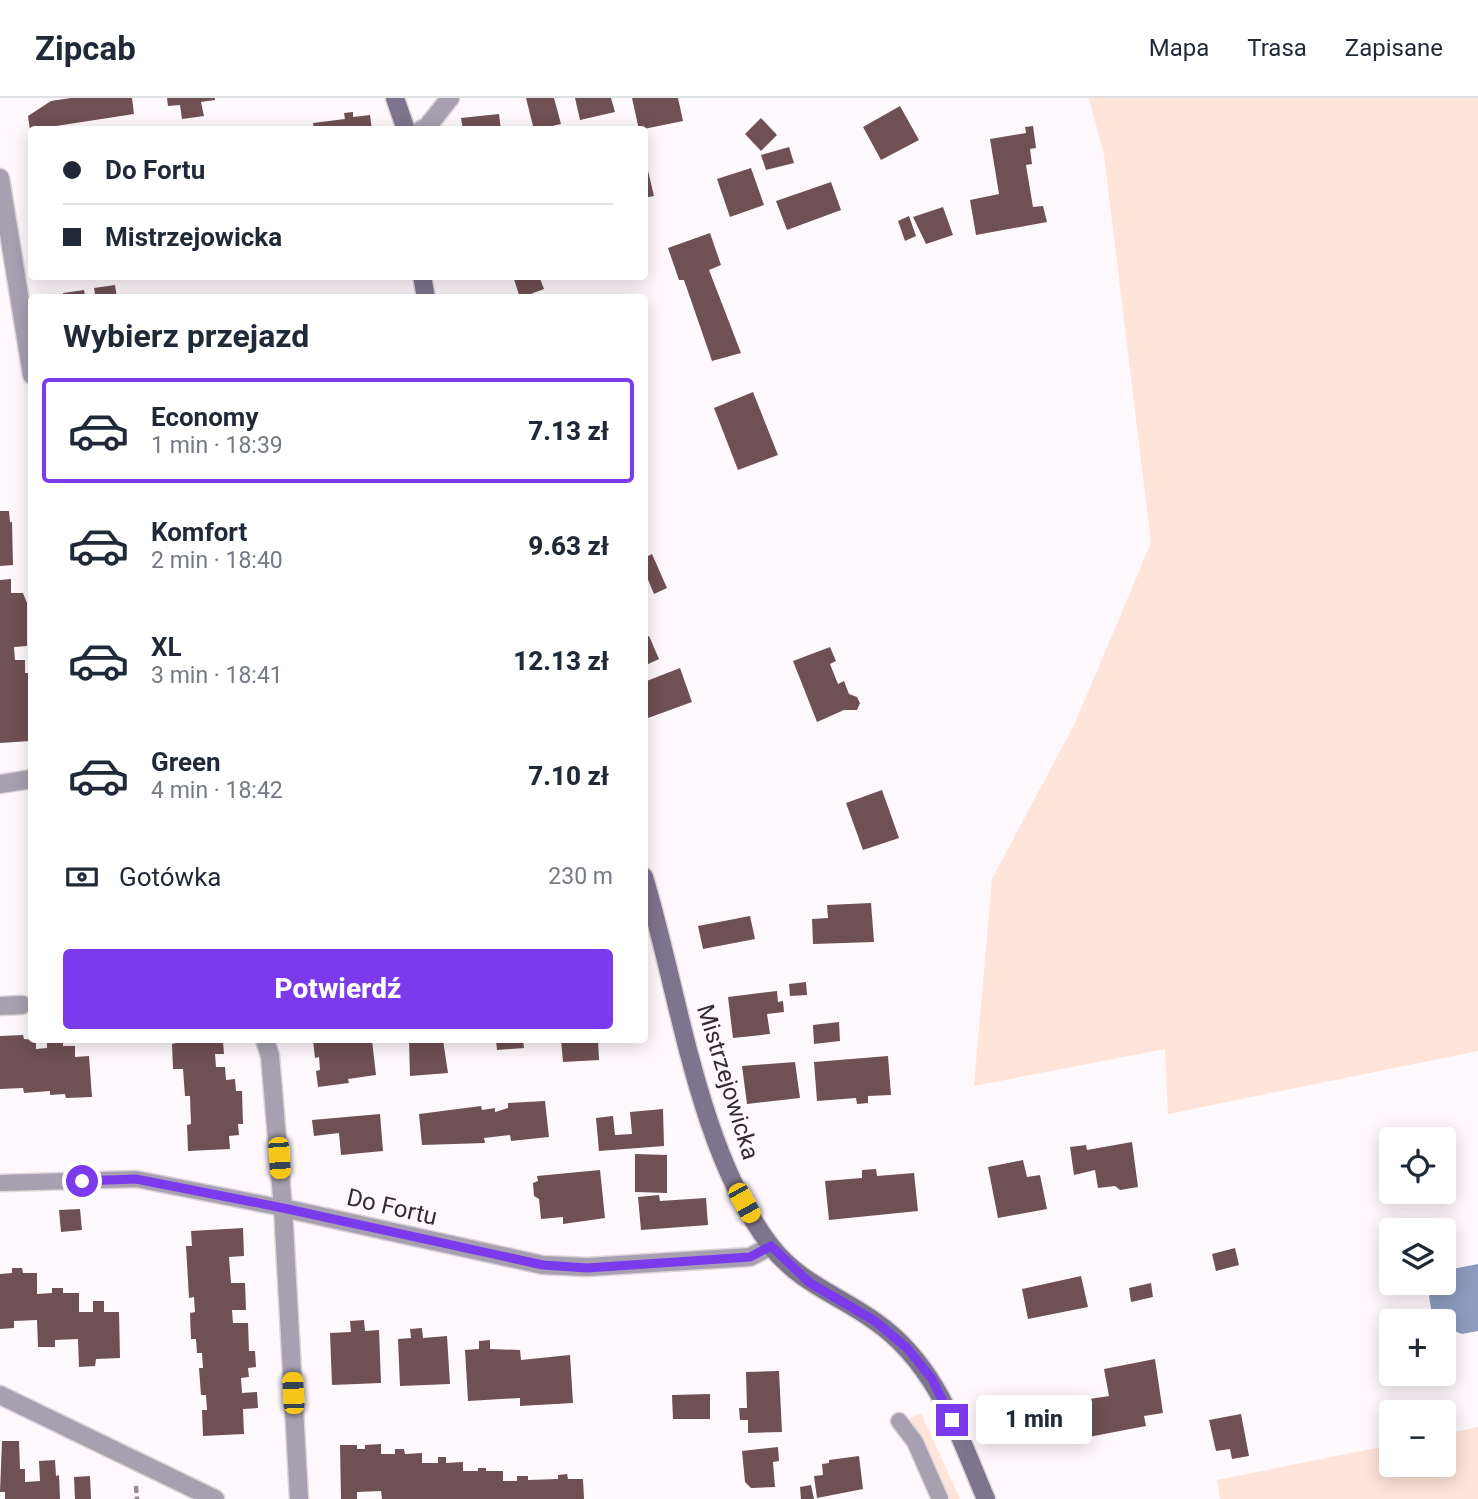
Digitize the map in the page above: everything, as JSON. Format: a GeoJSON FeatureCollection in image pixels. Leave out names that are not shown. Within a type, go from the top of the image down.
{"type":"FeatureCollection","features":[{"type":"Feature","properties":{"kind":"street"},"geometry":{"type":"LineString","coordinates":[[396,98],[405,126]]}},
{"type":"Feature","properties":{"kind":"street"},"geometry":{"type":"LineString","coordinates":[[428,126],[450,98]]}},
{"type":"Feature","properties":{"kind":"street"},"geometry":{"type":"LineString","coordinates":[[0,178],[28,350]]}},
{"type":"Feature","properties":{"kind":"street"},"geometry":{"type":"LineString","coordinates":[[0,784],[28,780]]}},
{"type":"Feature","properties":{"kind":"street","name":"Mistrzejowicka"},"geometry":{"type":"LineString","coordinates":[[648,892],[693,1065],[716,1139],[744,1203],[771,1246],[810,1283],[891,1334],[920,1364],[943,1399],[986,1499]]}},
{"type":"Feature","properties":{"kind":"street"},"geometry":{"type":"LineString","coordinates":[[0,1006],[22,1005]]}},
{"type":"Feature","properties":{"kind":"street"},"geometry":{"type":"LineString","coordinates":[[266,1043],[271,1065],[283,1208],[299,1499]]}},
{"type":"Feature","properties":{"kind":"street","name":"Do Fortu"},"geometry":{"type":"LineString","coordinates":[[283,1208],[543,1265],[587,1268],[750,1257],[771,1246]]}},
{"type":"Feature","properties":{"kind":"street"},"geometry":{"type":"LineString","coordinates":[[0,1395],[215,1499]]}},
{"type":"Feature","properties":{"kind":"lane","name":"Do Fortu"},"geometry":{"type":"LineString","coordinates":[[0,1183],[136,1179],[283,1208]]}},
{"type":"Feature","properties":{"kind":"lane"},"geometry":{"type":"LineString","coordinates":[[899,1421],[915,1442],[940,1499]]}},
{"type":"Feature","properties":{"kind":"shaded area"},"geometry":{"type":"Polygon","coordinates":[[[1089,98],[1478,98],[1478,1051],[1168,1114],[1165,1049],[974,1086],[992,879],[1075,723],[1151,543],[1104,155],[1089,98]]]}},
{"type":"Feature","properties":{"kind":"shaded area"},"geometry":{"type":"Polygon","coordinates":[[[921,1413],[960,1499],[946,1499],[910,1418],[921,1413]]]}},
{"type":"Feature","properties":{"kind":"shaded area"},"geometry":{"type":"Polygon","coordinates":[[[1478,1427],[1478,1499],[1220,1499],[1217,1480],[1379,1447],[1379,1477],[1456,1477],[1456,1432],[1478,1427]]]}},
{"type":"Feature","properties":{"kind":"water"},"geometry":{"type":"Polygon","coordinates":[[[1478,1264],[1478,1331],[1462,1334],[1456,1332],[1456,1309],[1431,1309],[1430,1295],[1456,1295],[1456,1268],[1478,1264]]]}},
{"type":"Feature","properties":{"kind":"building"},"geometry":{"type":"Polygon","coordinates":[[[71,98],[132,98],[134,114],[56,126],[29,126],[28,116],[51,101],[71,98]]]}},
{"type":"Feature","properties":{"kind":"building"},"geometry":{"type":"Polygon","coordinates":[[[167,98],[215,100],[201,102],[204,116],[182,119],[180,105],[168,106],[167,98]]]}},
{"type":"Feature","properties":{"kind":"building"},"geometry":{"type":"Polygon","coordinates":[[[526,98],[554,98],[561,124],[533,126],[526,98]]]}},
{"type":"Feature","properties":{"kind":"building"},"geometry":{"type":"Polygon","coordinates":[[[575,98],[611,98],[615,112],[580,120],[575,98]]]}},
{"type":"Feature","properties":{"kind":"building"},"geometry":{"type":"Polygon","coordinates":[[[632,98],[678,98],[683,121],[648,128],[648,126],[638,126],[632,98]]]}},
{"type":"Feature","properties":{"kind":"building"},"geometry":{"type":"Polygon","coordinates":[[[900,106],[919,140],[881,160],[863,127],[900,106]]]}},
{"type":"Feature","properties":{"kind":"building"},"geometry":{"type":"Polygon","coordinates":[[[353,112],[353,117],[370,115],[371,126],[313,126],[313,123],[345,119],[344,113],[353,112]]]}},
{"type":"Feature","properties":{"kind":"building"},"geometry":{"type":"Polygon","coordinates":[[[499,114],[500,126],[462,126],[461,118],[499,114]]]}},
{"type":"Feature","properties":{"kind":"building"},"geometry":{"type":"Polygon","coordinates":[[[761,118],[777,135],[761,151],[745,134],[761,118]]]}},
{"type":"Feature","properties":{"kind":"building"},"geometry":{"type":"Polygon","coordinates":[[[1033,126],[1036,148],[1030,149],[1032,164],[1026,165],[1033,207],[1043,206],[1047,222],[976,235],[970,200],[999,194],[990,139],[1026,133],[1025,127],[1033,126]]]}},
{"type":"Feature","properties":{"kind":"building"},"geometry":{"type":"Polygon","coordinates":[[[789,147],[794,163],[766,170],[761,155],[789,147]]]}},
{"type":"Feature","properties":{"kind":"building"},"geometry":{"type":"Polygon","coordinates":[[[751,168],[764,205],[730,217],[717,179],[751,168]]]}},
{"type":"Feature","properties":{"kind":"building"},"geometry":{"type":"Polygon","coordinates":[[[648,171],[654,196],[648,197],[648,171]]]}},
{"type":"Feature","properties":{"kind":"building"},"geometry":{"type":"Polygon","coordinates":[[[831,182],[841,210],[787,230],[776,201],[831,182]]]}},
{"type":"Feature","properties":{"kind":"building"},"geometry":{"type":"Polygon","coordinates":[[[943,207],[953,235],[926,244],[913,217],[943,207]]]}},
{"type":"Feature","properties":{"kind":"building"},"geometry":{"type":"Polygon","coordinates":[[[909,216],[916,236],[905,241],[898,221],[909,216]]]}},
{"type":"Feature","properties":{"kind":"building"},"geometry":{"type":"Polygon","coordinates":[[[710,233],[721,265],[709,270],[741,353],[712,361],[684,280],[679,280],[668,248],[710,233]]]}},
{"type":"Feature","properties":{"kind":"building"},"geometry":{"type":"Polygon","coordinates":[[[514,280],[541,280],[544,289],[531,294],[519,294],[514,280]]]}},
{"type":"Feature","properties":{"kind":"building"},"geometry":{"type":"Polygon","coordinates":[[[115,285],[116,294],[95,294],[94,288],[115,285]]]}},
{"type":"Feature","properties":{"kind":"building"},"geometry":{"type":"Polygon","coordinates":[[[84,290],[85,294],[63,293],[84,290]]]}},
{"type":"Feature","properties":{"kind":"building"},"geometry":{"type":"Polygon","coordinates":[[[753,392],[778,455],[738,470],[714,408],[753,392]]]}},
{"type":"Feature","properties":{"kind":"building"},"geometry":{"type":"Polygon","coordinates":[[[0,511],[9,511],[12,522],[13,565],[0,566],[0,511]]]}},
{"type":"Feature","properties":{"kind":"building"},"geometry":{"type":"Polygon","coordinates":[[[652,554],[667,588],[654,594],[648,580],[648,556],[652,554]]]}},
{"type":"Feature","properties":{"kind":"building"},"geometry":{"type":"Polygon","coordinates":[[[11,579],[11,593],[23,593],[27,603],[27,646],[14,647],[15,660],[25,660],[25,673],[28,673],[28,741],[0,743],[0,580],[11,579]]]}},
{"type":"Feature","properties":{"kind":"building"},"geometry":{"type":"Polygon","coordinates":[[[648,637],[659,659],[648,664],[648,637]]]}},
{"type":"Feature","properties":{"kind":"building"},"geometry":{"type":"Polygon","coordinates":[[[830,647],[836,661],[830,664],[838,684],[844,681],[849,694],[857,697],[860,703],[857,710],[844,710],[817,722],[793,661],[830,647]]]}},
{"type":"Feature","properties":{"kind":"building"},"geometry":{"type":"Polygon","coordinates":[[[680,668],[692,702],[648,718],[648,680],[680,668]]]}},
{"type":"Feature","properties":{"kind":"building"},"geometry":{"type":"Polygon","coordinates":[[[882,790],[899,838],[863,850],[846,803],[882,790]]]}},
{"type":"Feature","properties":{"kind":"building"},"geometry":{"type":"Polygon","coordinates":[[[871,903],[874,942],[813,944],[812,919],[828,918],[827,905],[871,903]]]}},
{"type":"Feature","properties":{"kind":"building"},"geometry":{"type":"Polygon","coordinates":[[[750,916],[755,939],[703,949],[698,926],[750,916]]]}},
{"type":"Feature","properties":{"kind":"building"},"geometry":{"type":"Polygon","coordinates":[[[806,982],[807,995],[790,996],[789,984],[806,982]]]}},
{"type":"Feature","properties":{"kind":"building"},"geometry":{"type":"Polygon","coordinates":[[[777,991],[778,1002],[783,1001],[784,1012],[767,1014],[770,1034],[733,1038],[728,997],[777,991]]]}},
{"type":"Feature","properties":{"kind":"building"},"geometry":{"type":"Polygon","coordinates":[[[839,1022],[840,1041],[814,1044],[813,1025],[839,1022]]]}},
{"type":"Feature","properties":{"kind":"building"},"geometry":{"type":"Polygon","coordinates":[[[23,1035],[28,1043],[36,1043],[36,1049],[47,1048],[47,1043],[75,1046],[75,1057],[89,1056],[92,1097],[66,1098],[65,1094],[50,1095],[50,1091],[24,1093],[23,1088],[0,1089],[0,1036],[23,1035]]]}},
{"type":"Feature","properties":{"kind":"building"},"geometry":{"type":"Polygon","coordinates":[[[223,1043],[224,1054],[215,1054],[216,1067],[225,1067],[226,1080],[235,1079],[236,1091],[242,1091],[243,1124],[238,1124],[239,1135],[229,1136],[230,1149],[188,1151],[190,1096],[185,1096],[183,1069],[173,1069],[172,1044],[223,1043]]]}},
{"type":"Feature","properties":{"kind":"building"},"geometry":{"type":"Polygon","coordinates":[[[313,1043],[372,1043],[376,1075],[348,1079],[349,1083],[318,1087],[316,1071],[320,1070],[319,1057],[315,1058],[313,1043]]]}},
{"type":"Feature","properties":{"kind":"building"},"geometry":{"type":"Polygon","coordinates":[[[409,1043],[443,1043],[448,1073],[410,1076],[409,1043]]]}},
{"type":"Feature","properties":{"kind":"building"},"geometry":{"type":"Polygon","coordinates":[[[496,1043],[523,1043],[524,1048],[497,1050],[496,1043]]]}},
{"type":"Feature","properties":{"kind":"building"},"geometry":{"type":"Polygon","coordinates":[[[561,1043],[598,1043],[599,1060],[563,1062],[561,1043]]]}},
{"type":"Feature","properties":{"kind":"building"},"geometry":{"type":"Polygon","coordinates":[[[888,1056],[891,1095],[868,1096],[868,1103],[857,1104],[856,1098],[817,1101],[814,1062],[888,1056]]]}},
{"type":"Feature","properties":{"kind":"building"},"geometry":{"type":"Polygon","coordinates":[[[795,1062],[800,1098],[747,1104],[742,1066],[795,1062]]]}},
{"type":"Feature","properties":{"kind":"building"},"geometry":{"type":"Polygon","coordinates":[[[545,1101],[549,1137],[511,1141],[510,1135],[484,1138],[485,1143],[422,1145],[419,1114],[481,1106],[482,1110],[495,1108],[495,1112],[508,1108],[508,1103],[545,1101]]]}},
{"type":"Feature","properties":{"kind":"building"},"geometry":{"type":"Polygon","coordinates":[[[663,1109],[664,1146],[599,1151],[596,1118],[613,1116],[615,1135],[632,1134],[630,1112],[663,1109]]]}},
{"type":"Feature","properties":{"kind":"building"},"geometry":{"type":"Polygon","coordinates":[[[380,1114],[383,1151],[341,1155],[339,1133],[314,1136],[312,1120],[380,1114]]]}},
{"type":"Feature","properties":{"kind":"building"},"geometry":{"type":"Polygon","coordinates":[[[1132,1142],[1138,1187],[1120,1190],[1115,1186],[1098,1188],[1095,1170],[1074,1175],[1070,1147],[1086,1145],[1087,1150],[1132,1142]]]}},
{"type":"Feature","properties":{"kind":"building"},"geometry":{"type":"Polygon","coordinates":[[[635,1154],[667,1155],[667,1193],[635,1192],[635,1154]]]}},
{"type":"Feature","properties":{"kind":"building"},"geometry":{"type":"Polygon","coordinates":[[[1023,1160],[1027,1177],[1040,1175],[1047,1209],[998,1218],[988,1167],[1023,1160]]]}},
{"type":"Feature","properties":{"kind":"building"},"geometry":{"type":"Polygon","coordinates":[[[876,1169],[877,1176],[914,1173],[918,1211],[829,1220],[825,1181],[862,1178],[862,1170],[876,1169]]]}},
{"type":"Feature","properties":{"kind":"building"},"geometry":{"type":"Polygon","coordinates":[[[600,1170],[605,1218],[563,1224],[563,1217],[541,1219],[539,1199],[534,1196],[533,1183],[538,1181],[537,1176],[600,1170]]]}},
{"type":"Feature","properties":{"kind":"building"},"geometry":{"type":"Polygon","coordinates":[[[659,1195],[660,1201],[706,1198],[708,1225],[641,1230],[638,1197],[659,1195]]]}},
{"type":"Feature","properties":{"kind":"building"},"geometry":{"type":"Polygon","coordinates":[[[80,1209],[82,1230],[61,1232],[59,1210],[80,1209]]]}},
{"type":"Feature","properties":{"kind":"building"},"geometry":{"type":"Polygon","coordinates":[[[243,1228],[244,1256],[229,1257],[231,1283],[245,1283],[246,1310],[232,1310],[233,1323],[248,1323],[249,1351],[255,1351],[256,1367],[248,1368],[249,1377],[241,1378],[242,1393],[257,1392],[258,1408],[243,1409],[244,1434],[203,1436],[202,1410],[207,1410],[206,1395],[201,1395],[199,1368],[203,1368],[202,1353],[197,1353],[196,1339],[191,1339],[190,1313],[195,1312],[194,1297],[189,1298],[186,1246],[192,1246],[191,1231],[243,1228]]]}},
{"type":"Feature","properties":{"kind":"building"},"geometry":{"type":"Polygon","coordinates":[[[1235,1248],[1239,1265],[1216,1271],[1212,1254],[1235,1248]]]}},
{"type":"Feature","properties":{"kind":"building"},"geometry":{"type":"Polygon","coordinates":[[[12,1268],[22,1268],[23,1273],[37,1273],[37,1294],[52,1293],[52,1288],[63,1288],[63,1293],[79,1293],[79,1312],[93,1312],[93,1301],[104,1301],[104,1312],[119,1312],[120,1358],[96,1359],[95,1366],[79,1367],[78,1339],[55,1340],[55,1347],[38,1347],[37,1320],[14,1321],[14,1328],[0,1329],[0,1274],[12,1273],[12,1268]]]}},
{"type":"Feature","properties":{"kind":"building"},"geometry":{"type":"Polygon","coordinates":[[[1081,1276],[1088,1307],[1028,1319],[1022,1289],[1081,1276]]]}},
{"type":"Feature","properties":{"kind":"building"},"geometry":{"type":"Polygon","coordinates":[[[1151,1283],[1153,1297],[1131,1302],[1129,1288],[1151,1283]]]}},
{"type":"Feature","properties":{"kind":"building"},"geometry":{"type":"Polygon","coordinates":[[[364,1320],[365,1331],[379,1330],[381,1383],[332,1385],[330,1333],[351,1332],[350,1321],[364,1320]]]}},
{"type":"Feature","properties":{"kind":"building"},"geometry":{"type":"Polygon","coordinates":[[[422,1328],[423,1338],[447,1336],[450,1384],[400,1386],[398,1339],[411,1338],[410,1329],[422,1328]]]}},
{"type":"Feature","properties":{"kind":"building"},"geometry":{"type":"Polygon","coordinates":[[[490,1340],[490,1349],[520,1350],[521,1360],[570,1355],[573,1403],[520,1406],[520,1398],[468,1401],[465,1350],[479,1349],[479,1341],[490,1340]]]}},
{"type":"Feature","properties":{"kind":"building"},"geometry":{"type":"Polygon","coordinates":[[[1155,1359],[1163,1413],[1144,1416],[1146,1426],[1078,1439],[1070,1402],[1109,1396],[1104,1369],[1155,1359]]]}},
{"type":"Feature","properties":{"kind":"building"},"geometry":{"type":"Polygon","coordinates":[[[779,1371],[782,1432],[748,1433],[748,1420],[740,1420],[739,1408],[747,1408],[746,1372],[779,1371]]]}},
{"type":"Feature","properties":{"kind":"building"},"geometry":{"type":"Polygon","coordinates":[[[710,1394],[710,1419],[673,1419],[672,1395],[710,1394]]]}},
{"type":"Feature","properties":{"kind":"building"},"geometry":{"type":"Polygon","coordinates":[[[1241,1414],[1249,1456],[1232,1459],[1230,1449],[1216,1451],[1209,1420],[1241,1414]]]}},
{"type":"Feature","properties":{"kind":"building"},"geometry":{"type":"Polygon","coordinates":[[[1030,1418],[1034,1438],[1009,1444],[1001,1425],[1030,1418]]]}},
{"type":"Feature","properties":{"kind":"building"},"geometry":{"type":"Polygon","coordinates":[[[2,1441],[19,1441],[20,1469],[25,1469],[25,1482],[40,1481],[39,1461],[55,1460],[60,1499],[5,1499],[5,1492],[0,1492],[2,1441]]]}},
{"type":"Feature","properties":{"kind":"building"},"geometry":{"type":"Polygon","coordinates":[[[381,1444],[381,1454],[395,1454],[395,1449],[404,1449],[405,1454],[422,1453],[422,1463],[438,1463],[438,1457],[446,1457],[446,1463],[463,1462],[463,1471],[486,1468],[486,1471],[503,1471],[503,1481],[517,1481],[517,1476],[528,1476],[528,1480],[558,1479],[558,1475],[567,1474],[568,1479],[583,1479],[584,1499],[382,1499],[381,1491],[357,1492],[357,1499],[341,1499],[340,1445],[357,1445],[357,1449],[365,1449],[365,1445],[381,1444]]]}},
{"type":"Feature","properties":{"kind":"building"},"geometry":{"type":"Polygon","coordinates":[[[778,1447],[779,1461],[773,1462],[775,1487],[751,1488],[745,1482],[742,1451],[778,1447]]]}},
{"type":"Feature","properties":{"kind":"building"},"geometry":{"type":"Polygon","coordinates":[[[859,1456],[863,1489],[817,1498],[814,1476],[823,1475],[822,1464],[829,1463],[829,1460],[859,1456]]]}},
{"type":"Feature","properties":{"kind":"building"},"geometry":{"type":"Polygon","coordinates":[[[90,1476],[91,1499],[75,1499],[74,1477],[90,1476]]]}},
{"type":"Feature","properties":{"kind":"building"},"geometry":{"type":"Polygon","coordinates":[[[811,1485],[814,1499],[801,1499],[800,1487],[811,1485]]]}},
{"type":"Feature","properties":{"kind":"route"},"geometry":{"type":"LineString","coordinates":[[82,1181],[136,1179],[543,1265],[587,1268],[750,1257],[771,1246],[783,1261],[810,1283],[875,1321],[907,1348],[932,1379],[952,1420]]}}]}
